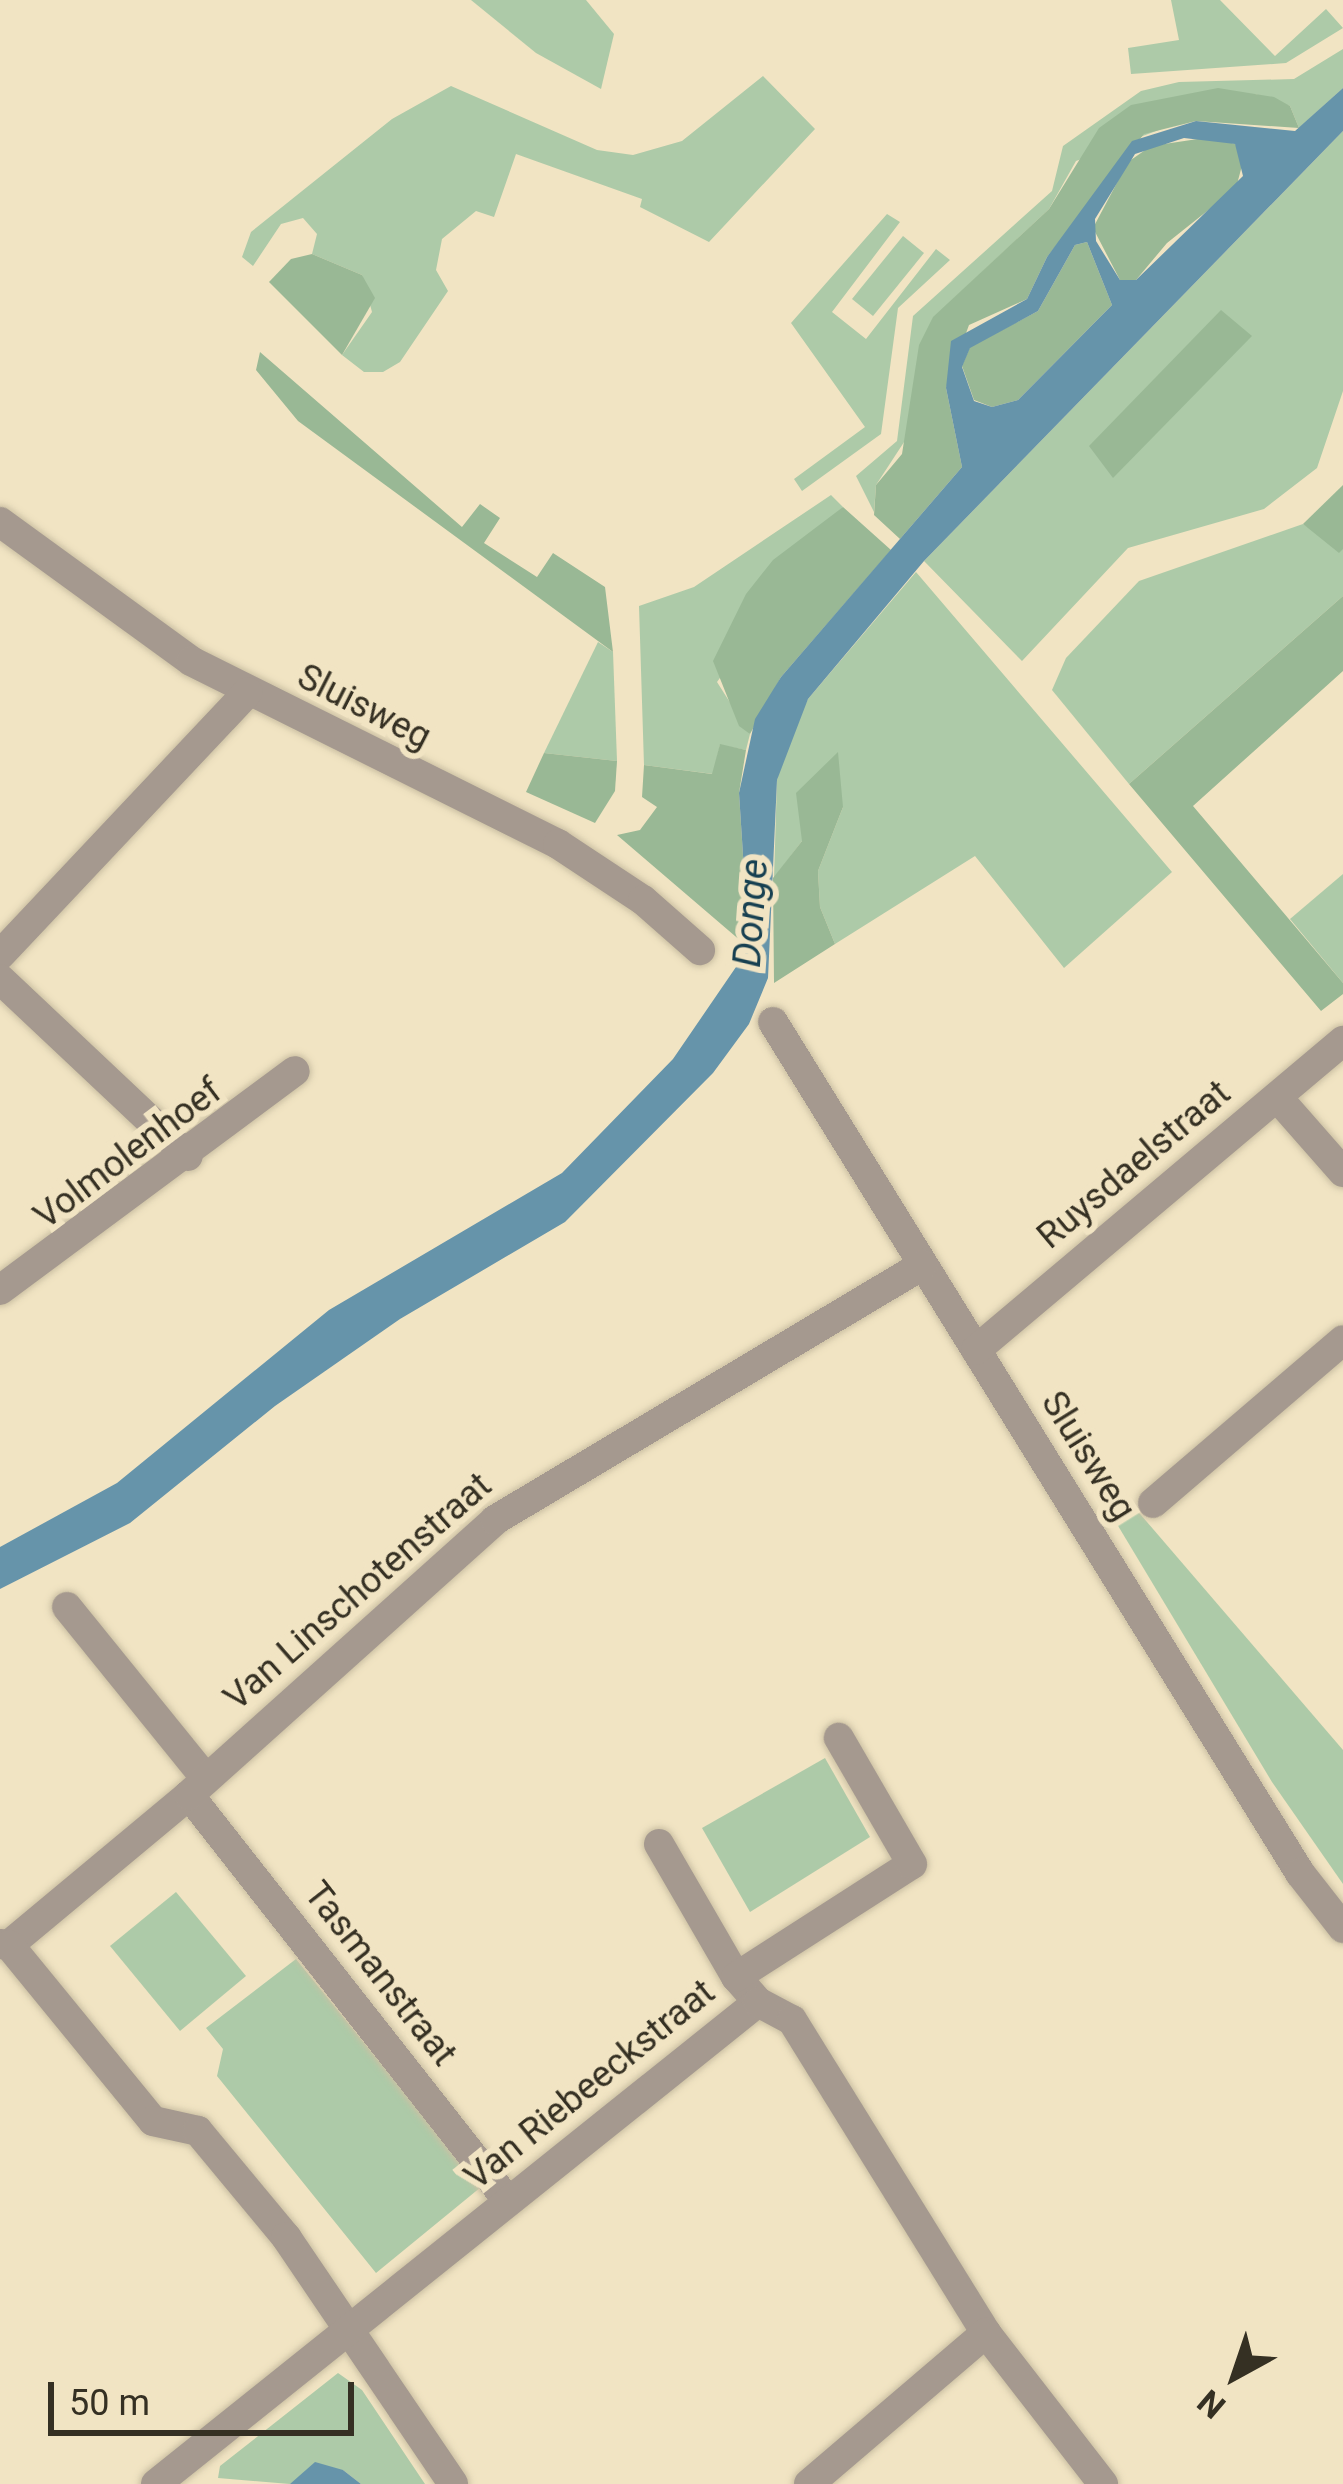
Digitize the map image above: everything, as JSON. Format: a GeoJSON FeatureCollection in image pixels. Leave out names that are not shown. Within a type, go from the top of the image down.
{"type":"FeatureCollection","features":[{"type":"Feature","properties":{"kind":"street","name":"Sluisweg"},"geometry":{"type":"LineString","coordinates":[[0,522],[109,607],[248,692],[558,844],[700,950]]}},
{"type":"Feature","properties":{"kind":"street"},"geometry":{"type":"LineString","coordinates":[[0,955],[248,692]]}},
{"type":"Feature","properties":{"kind":"street"},"geometry":{"type":"LineString","coordinates":[[0,980],[188,1156]]}},
{"type":"Feature","properties":{"kind":"street","name":"Sluisweg"},"geometry":{"type":"LineString","coordinates":[[773,1022],[1300,1873],[1343,1928]]}},
{"type":"Feature","properties":{"kind":"street","name":"Ruysdaelstraat"},"geometry":{"type":"LineString","coordinates":[[976,1350],[1343,1040]]}},
{"type":"Feature","properties":{"kind":"street","name":"Volmolenhoef"},"geometry":{"type":"LineString","coordinates":[[0,1290],[188,1156],[295,1070]]}},
{"type":"Feature","properties":{"kind":"street"},"geometry":{"type":"LineString","coordinates":[[1276,1096],[1343,1172]]}},
{"type":"Feature","properties":{"kind":"street","name":"Van Linschotenstraat"},"geometry":{"type":"LineString","coordinates":[[4,1945],[196,1785],[521,1501],[923,1265]]}},
{"type":"Feature","properties":{"kind":"street"},"geometry":{"type":"LineString","coordinates":[[1153,1503],[1343,1340]]}},
{"type":"Feature","properties":{"kind":"street","name":"Tasmanstraat"},"geometry":{"type":"LineString","coordinates":[[67,1607],[508,2201]]}},
{"type":"Feature","properties":{"kind":"street"},"geometry":{"type":"LineString","coordinates":[[736,1977],[912,1864],[839,1738]]}},
{"type":"Feature","properties":{"kind":"street"},"geometry":{"type":"LineString","coordinates":[[659,1844],[736,1977],[758,2002]]}},
{"type":"Feature","properties":{"kind":"street"},"geometry":{"type":"LineString","coordinates":[[4,1945],[153,2121],[198,2131],[317,2276],[346,2334],[453,2484]]}},
{"type":"Feature","properties":{"kind":"street","name":"Van Riebeeckstraat"},"geometry":{"type":"LineString","coordinates":[[155,2484],[193,2472],[346,2334],[758,2002],[792,2020],[986,2333],[1103,2484]]}},
{"type":"Feature","properties":{"kind":"street"},"geometry":{"type":"LineString","coordinates":[[808,2484],[986,2333]]}},
{"type":"Feature","properties":{"kind":"green space"},"geometry":{"type":"Polygon","coordinates":[[[471,0],[586,0],[614,34],[601,89],[536,53],[471,0]]]}},
{"type":"Feature","properties":{"kind":"green space"},"geometry":{"type":"Polygon","coordinates":[[[1171,0],[1220,0],[1275,56],[1326,9],[1343,28],[1286,63],[1131,74],[1128,48],[1179,40],[1171,0]]]}},
{"type":"Feature","properties":{"kind":"green space"},"geometry":{"type":"Polygon","coordinates":[[[1343,49],[1343,88],[1299,128],[1290,106],[1255,94],[1076,161],[1049,209],[933,318],[908,436],[876,485],[874,512],[856,476],[897,441],[913,316],[1052,191],[1063,146],[1141,91],[1179,82],[1294,79],[1343,49]]]}},
{"type":"Feature","properties":{"kind":"green space"},"geometry":{"type":"Polygon","coordinates":[[[763,76],[815,129],[709,242],[640,207],[642,199],[516,154],[494,217],[476,211],[442,239],[436,270],[448,291],[400,362],[383,372],[364,372],[342,355],[372,312],[362,275],[312,254],[317,234],[303,218],[281,224],[253,266],[242,257],[251,232],[392,119],[451,86],[597,150],[633,155],[682,141],[763,76]]]}},
{"type":"Feature","properties":{"kind":"green space"},"geometry":{"type":"Polygon","coordinates":[[[1218,88],[1274,97],[1290,106],[1299,128],[1196,121],[1144,134],[1047,257],[1027,299],[969,325],[946,388],[962,467],[900,539],[874,515],[876,485],[902,454],[919,345],[933,317],[1049,209],[1099,128],[1131,105],[1218,88]]]}},
{"type":"Feature","properties":{"kind":"green space"},"geometry":{"type":"Polygon","coordinates":[[[1343,131],[1343,391],[1317,468],[1264,509],[1128,548],[1022,661],[924,561],[1343,131]]]}},
{"type":"Feature","properties":{"kind":"green space"},"geometry":{"type":"Polygon","coordinates":[[[1211,137],[1235,144],[1244,158],[1236,188],[1167,243],[1136,280],[1120,280],[1093,228],[1128,162],[1151,146],[1211,137]]]}},
{"type":"Feature","properties":{"kind":"green space"},"geometry":{"type":"Polygon","coordinates":[[[887,214],[900,222],[832,312],[866,339],[936,249],[950,260],[898,308],[881,434],[802,491],[794,479],[865,427],[791,323],[887,214]]]}},
{"type":"Feature","properties":{"kind":"green space"},"geometry":{"type":"Polygon","coordinates":[[[903,236],[924,253],[873,316],[852,299],[903,236]]]}},
{"type":"Feature","properties":{"kind":"green space"},"geometry":{"type":"Polygon","coordinates":[[[1087,242],[1112,305],[1018,400],[992,407],[974,400],[962,366],[970,347],[1038,311],[1075,245],[1087,242]]]}},
{"type":"Feature","properties":{"kind":"green space"},"geometry":{"type":"Polygon","coordinates":[[[312,254],[362,275],[375,298],[342,355],[269,282],[291,259],[312,254]]]}},
{"type":"Feature","properties":{"kind":"green space"},"geometry":{"type":"Polygon","coordinates":[[[1221,310],[1252,336],[1113,478],[1089,446],[1221,310]]]}},
{"type":"Feature","properties":{"kind":"green space"},"geometry":{"type":"Polygon","coordinates":[[[260,352],[462,527],[480,504],[500,518],[484,543],[537,577],[553,553],[605,587],[613,652],[298,421],[256,370],[260,352]]]}},
{"type":"Feature","properties":{"kind":"green space"},"geometry":{"type":"Polygon","coordinates":[[[1343,485],[1343,549],[1339,553],[1303,524],[1343,485]]]}},
{"type":"Feature","properties":{"kind":"green space"},"geometry":{"type":"Polygon","coordinates":[[[831,495],[843,507],[717,682],[750,734],[746,750],[720,745],[713,774],[644,765],[639,606],[694,587],[831,495]]]}},
{"type":"Feature","properties":{"kind":"green space"},"geometry":{"type":"Polygon","coordinates":[[[843,507],[891,550],[781,677],[750,734],[739,726],[713,661],[746,594],[773,560],[843,507]]]}},
{"type":"Feature","properties":{"kind":"green space"},"geometry":{"type":"Polygon","coordinates":[[[1303,524],[1343,549],[1343,596],[1129,784],[1052,690],[1066,658],[1139,581],[1303,524]]]}},
{"type":"Feature","properties":{"kind":"green space"},"geometry":{"type":"Polygon","coordinates":[[[916,572],[1172,872],[1064,968],[975,856],[835,944],[820,907],[818,871],[843,807],[802,841],[774,878],[777,780],[786,740],[808,699],[916,572]]]}},
{"type":"Feature","properties":{"kind":"green space"},"geometry":{"type":"Polygon","coordinates":[[[1343,596],[1343,671],[1193,806],[1343,983],[1343,994],[1321,1011],[1129,784],[1343,596]]]}},
{"type":"Feature","properties":{"kind":"green space"},"geometry":{"type":"Polygon","coordinates":[[[598,642],[613,652],[617,761],[544,753],[598,642]]]}},
{"type":"Feature","properties":{"kind":"green space"},"geometry":{"type":"Polygon","coordinates":[[[720,744],[746,750],[739,793],[749,948],[617,835],[640,830],[657,807],[642,797],[644,765],[712,774],[720,744]]]}},
{"type":"Feature","properties":{"kind":"green space"},"geometry":{"type":"Polygon","coordinates":[[[838,752],[843,807],[818,871],[820,907],[835,944],[774,983],[773,878],[802,841],[796,793],[838,752]]]}},
{"type":"Feature","properties":{"kind":"green space"},"geometry":{"type":"Polygon","coordinates":[[[544,753],[617,761],[615,791],[595,823],[526,792],[544,753]]]}},
{"type":"Feature","properties":{"kind":"green space"},"geometry":{"type":"Polygon","coordinates":[[[1343,874],[1343,983],[1290,919],[1343,874]]]}},
{"type":"Feature","properties":{"kind":"green space"},"geometry":{"type":"Polygon","coordinates":[[[1043,1401],[1343,1750],[1343,1884],[1272,1782],[1043,1401]]]}},
{"type":"Feature","properties":{"kind":"green space"},"geometry":{"type":"Polygon","coordinates":[[[825,1758],[870,1837],[750,1912],[702,1828],[825,1758]]]}},
{"type":"Feature","properties":{"kind":"green space"},"geometry":{"type":"Polygon","coordinates":[[[176,1892],[246,1976],[180,2031],[110,1946],[176,1892]]]}},
{"type":"Feature","properties":{"kind":"green space"},"geometry":{"type":"Polygon","coordinates":[[[296,1959],[481,2187],[376,2273],[217,2076],[223,2049],[206,2028],[296,1959]]]}},
{"type":"Feature","properties":{"kind":"green space"},"geometry":{"type":"Polygon","coordinates":[[[338,2373],[362,2390],[425,2484],[361,2484],[343,2470],[290,2484],[218,2478],[220,2466],[338,2373]]]}},
{"type":"Feature","properties":{"kind":"water","name":"Donge"},"geometry":{"type":"Polygon","coordinates":[[[1343,88],[1343,131],[924,561],[808,699],[777,780],[768,978],[749,1024],[713,1073],[565,1222],[400,1319],[275,1406],[130,1523],[0,1589],[0,1547],[117,1483],[329,1310],[562,1173],[673,1059],[749,948],[739,793],[755,719],[781,677],[962,467],[946,388],[951,341],[1027,299],[1047,257],[1132,141],[1196,121],[1295,131],[1343,88]],[[1184,138],[1135,154],[1095,219],[1096,241],[1120,280],[1136,280],[1243,176],[1235,144],[1184,138]],[[1087,242],[1075,245],[1038,311],[970,348],[962,367],[974,401],[992,407],[1018,400],[1112,305],[1087,242]]]}},
{"type":"Feature","properties":{"kind":"water"},"geometry":{"type":"Polygon","coordinates":[[[315,2462],[343,2470],[361,2484],[290,2484],[315,2462]]]}}]}
